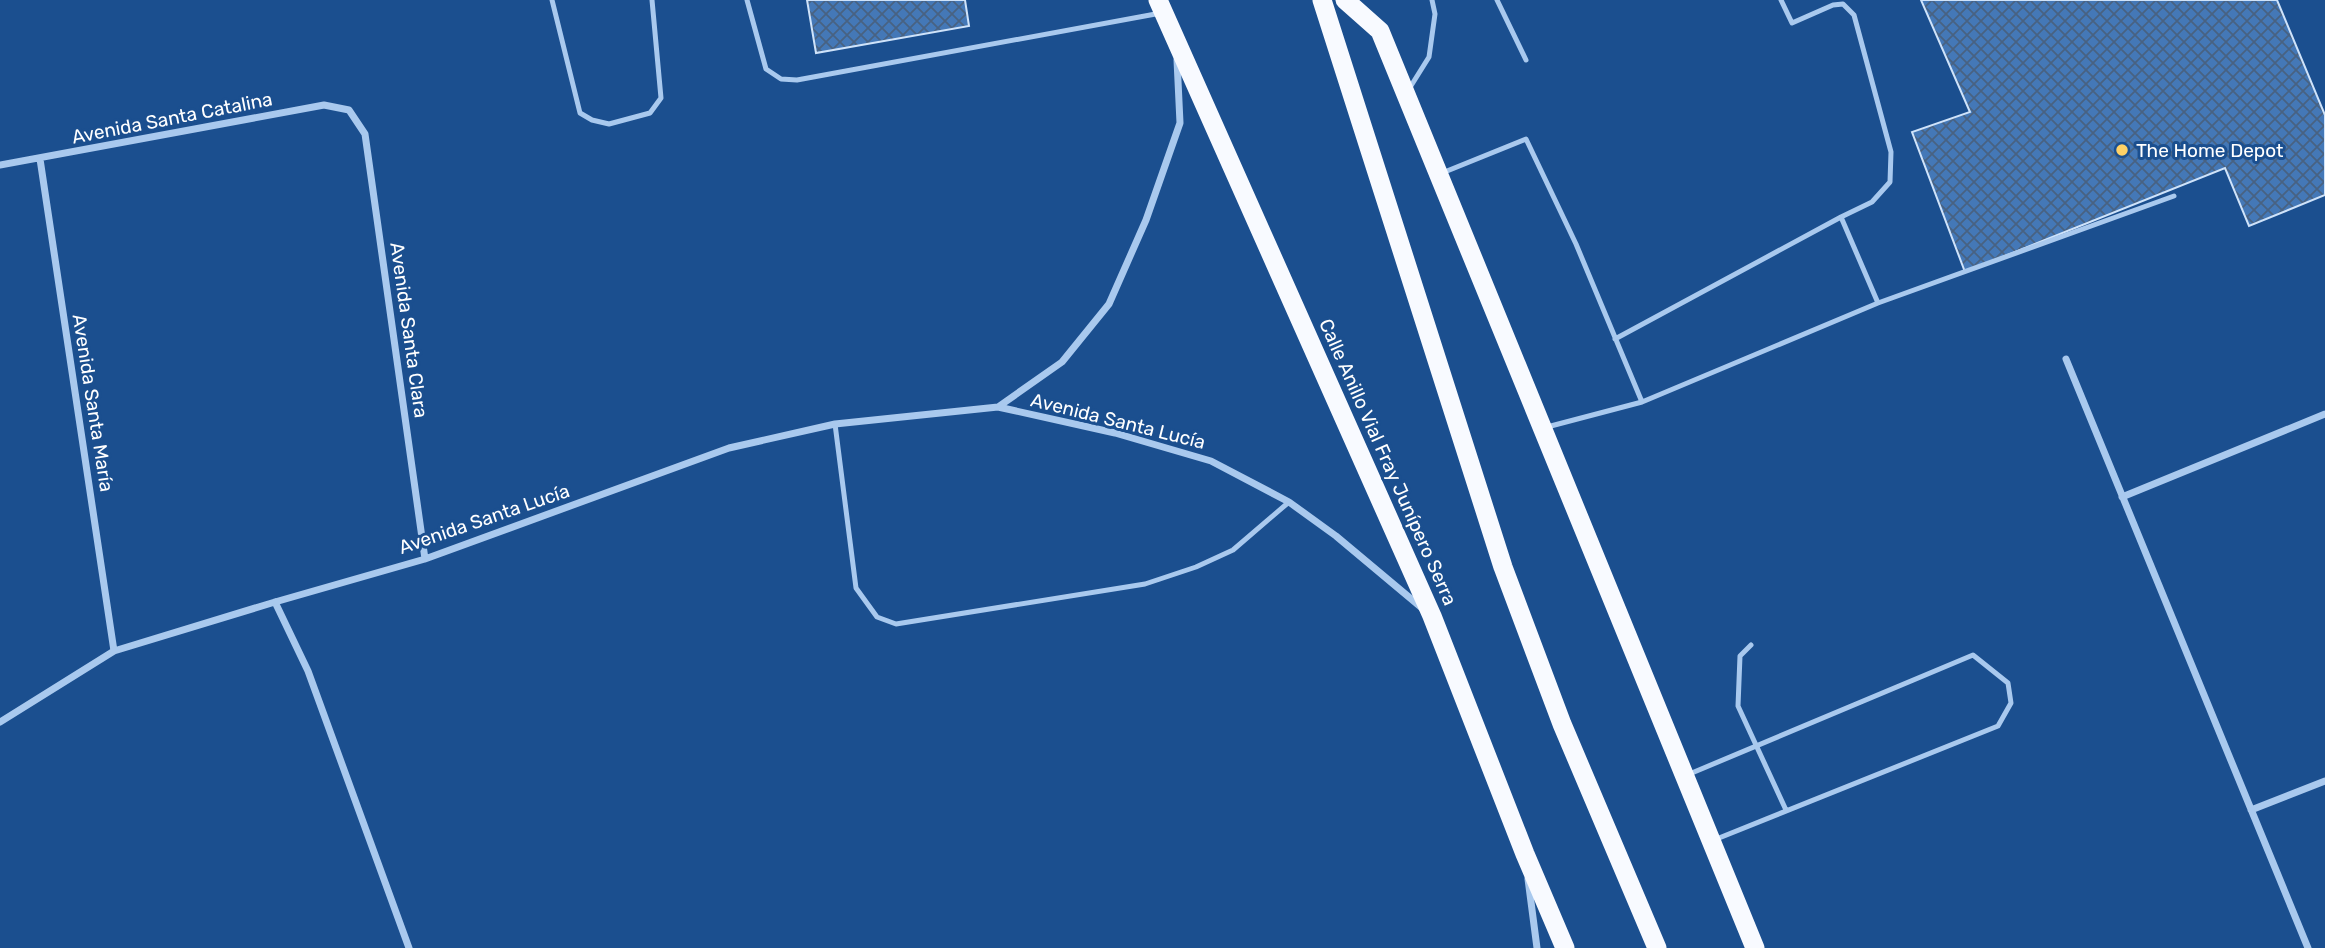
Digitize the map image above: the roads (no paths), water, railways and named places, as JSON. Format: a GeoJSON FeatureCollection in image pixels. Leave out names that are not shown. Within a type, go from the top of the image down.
{"type":"FeatureCollection","features":[{"type":"Feature","properties":{"kind":"highway"},"geometry":{"type":"LineString","coordinates":[[1322,0],[1503,566],[1562,724],[1657,948]]}},
{"type":"Feature","properties":{"kind":"highway"},"geometry":{"type":"LineString","coordinates":[[1345,0],[1380,31],[1755,948]]}},
{"type":"Feature","properties":{"kind":"highway","name":"Calle Anillo Vial Fray Junípero Serra"},"geometry":{"type":"LineString","coordinates":[[1161,6],[1432,616],[1525,854],[1565,948]]}},
{"type":"Feature","properties":{"kind":"street","name":"Avenida Santa Lucía"},"geometry":{"type":"LineString","coordinates":[[998,407],[1062,362],[1109,304],[1146,219],[1180,123],[1176,38]]}},
{"type":"Feature","properties":{"kind":"street","name":"Avenida Santa Catalina"},"geometry":{"type":"LineString","coordinates":[[0,165],[324,105],[349,110]]}},
{"type":"Feature","properties":{"kind":"street","name":"Avenida Santa Clara"},"geometry":{"type":"LineString","coordinates":[[349,110],[365,134],[425,559]]}},
{"type":"Feature","properties":{"kind":"street","name":"Avenida Santa María"},"geometry":{"type":"LineString","coordinates":[[40,159],[114,651]]}},
{"type":"Feature","properties":{"kind":"street"},"geometry":{"type":"LineString","coordinates":[[2066,359],[2308,948]]}},
{"type":"Feature","properties":{"kind":"street","name":"Avenida Santa Lucía"},"geometry":{"type":"LineString","coordinates":[[0,722],[114,651],[425,559],[729,448],[835,424],[998,407],[1115,433],[1211,461],[1289,502],[1336,536],[1432,616]]}},
{"type":"Feature","properties":{"kind":"street"},"geometry":{"type":"LineString","coordinates":[[2122,497],[2325,414]]}},
{"type":"Feature","properties":{"kind":"street"},"geometry":{"type":"LineString","coordinates":[[275,602],[308,671],[409,948]]}},
{"type":"Feature","properties":{"kind":"street"},"geometry":{"type":"LineString","coordinates":[[2251,810],[2325,781]]}},
{"type":"Feature","properties":{"kind":"street"},"geometry":{"type":"LineString","coordinates":[[1525,854],[1537,948]]}},
{"type":"Feature","properties":{"kind":"lane"},"geometry":{"type":"LineString","coordinates":[[552,0],[580,113],[592,120],[609,124],[650,113],[661,98],[652,0]]}},
{"type":"Feature","properties":{"kind":"lane"},"geometry":{"type":"LineString","coordinates":[[747,0],[766,69],[781,79],[797,80],[1161,6]]}},
{"type":"Feature","properties":{"kind":"lane"},"geometry":{"type":"LineString","coordinates":[[1406,94],[1429,57],[1435,14],[1432,0]]}},
{"type":"Feature","properties":{"kind":"lane"},"geometry":{"type":"LineString","coordinates":[[1497,0],[1526,60]]}},
{"type":"Feature","properties":{"kind":"lane"},"geometry":{"type":"LineString","coordinates":[[1615,339],[1872,201],[1890,182],[1891,152],[1878,95],[1854,15],[1843,5],[1833,5],[1792,23],[1781,0]]}},
{"type":"Feature","properties":{"kind":"lane"},"geometry":{"type":"LineString","coordinates":[[1439,174],[1526,139],[1576,244],[1642,402]]}},
{"type":"Feature","properties":{"kind":"lane"},"geometry":{"type":"LineString","coordinates":[[1542,428],[1642,402],[1878,303],[2174,196]]}},
{"type":"Feature","properties":{"kind":"lane"},"geometry":{"type":"LineString","coordinates":[[1841,217],[1878,303]]}},
{"type":"Feature","properties":{"kind":"lane"},"geometry":{"type":"LineString","coordinates":[[835,424],[856,588],[877,617],[896,624],[1145,584],[1196,567],[1233,550],[1289,502]]}},
{"type":"Feature","properties":{"kind":"lane"},"geometry":{"type":"LineString","coordinates":[[1751,645],[1740,656],[1738,706],[1786,810]]}},
{"type":"Feature","properties":{"kind":"lane"},"geometry":{"type":"LineString","coordinates":[[1684,776],[1973,654],[2008,683],[2011,703],[1998,726],[1711,841]]}},
{"type":"Feature","properties":{"kind":"place","name":"The Home Depot"},"geometry":{"type":"Point","coordinates":[2122,150]}}]}
